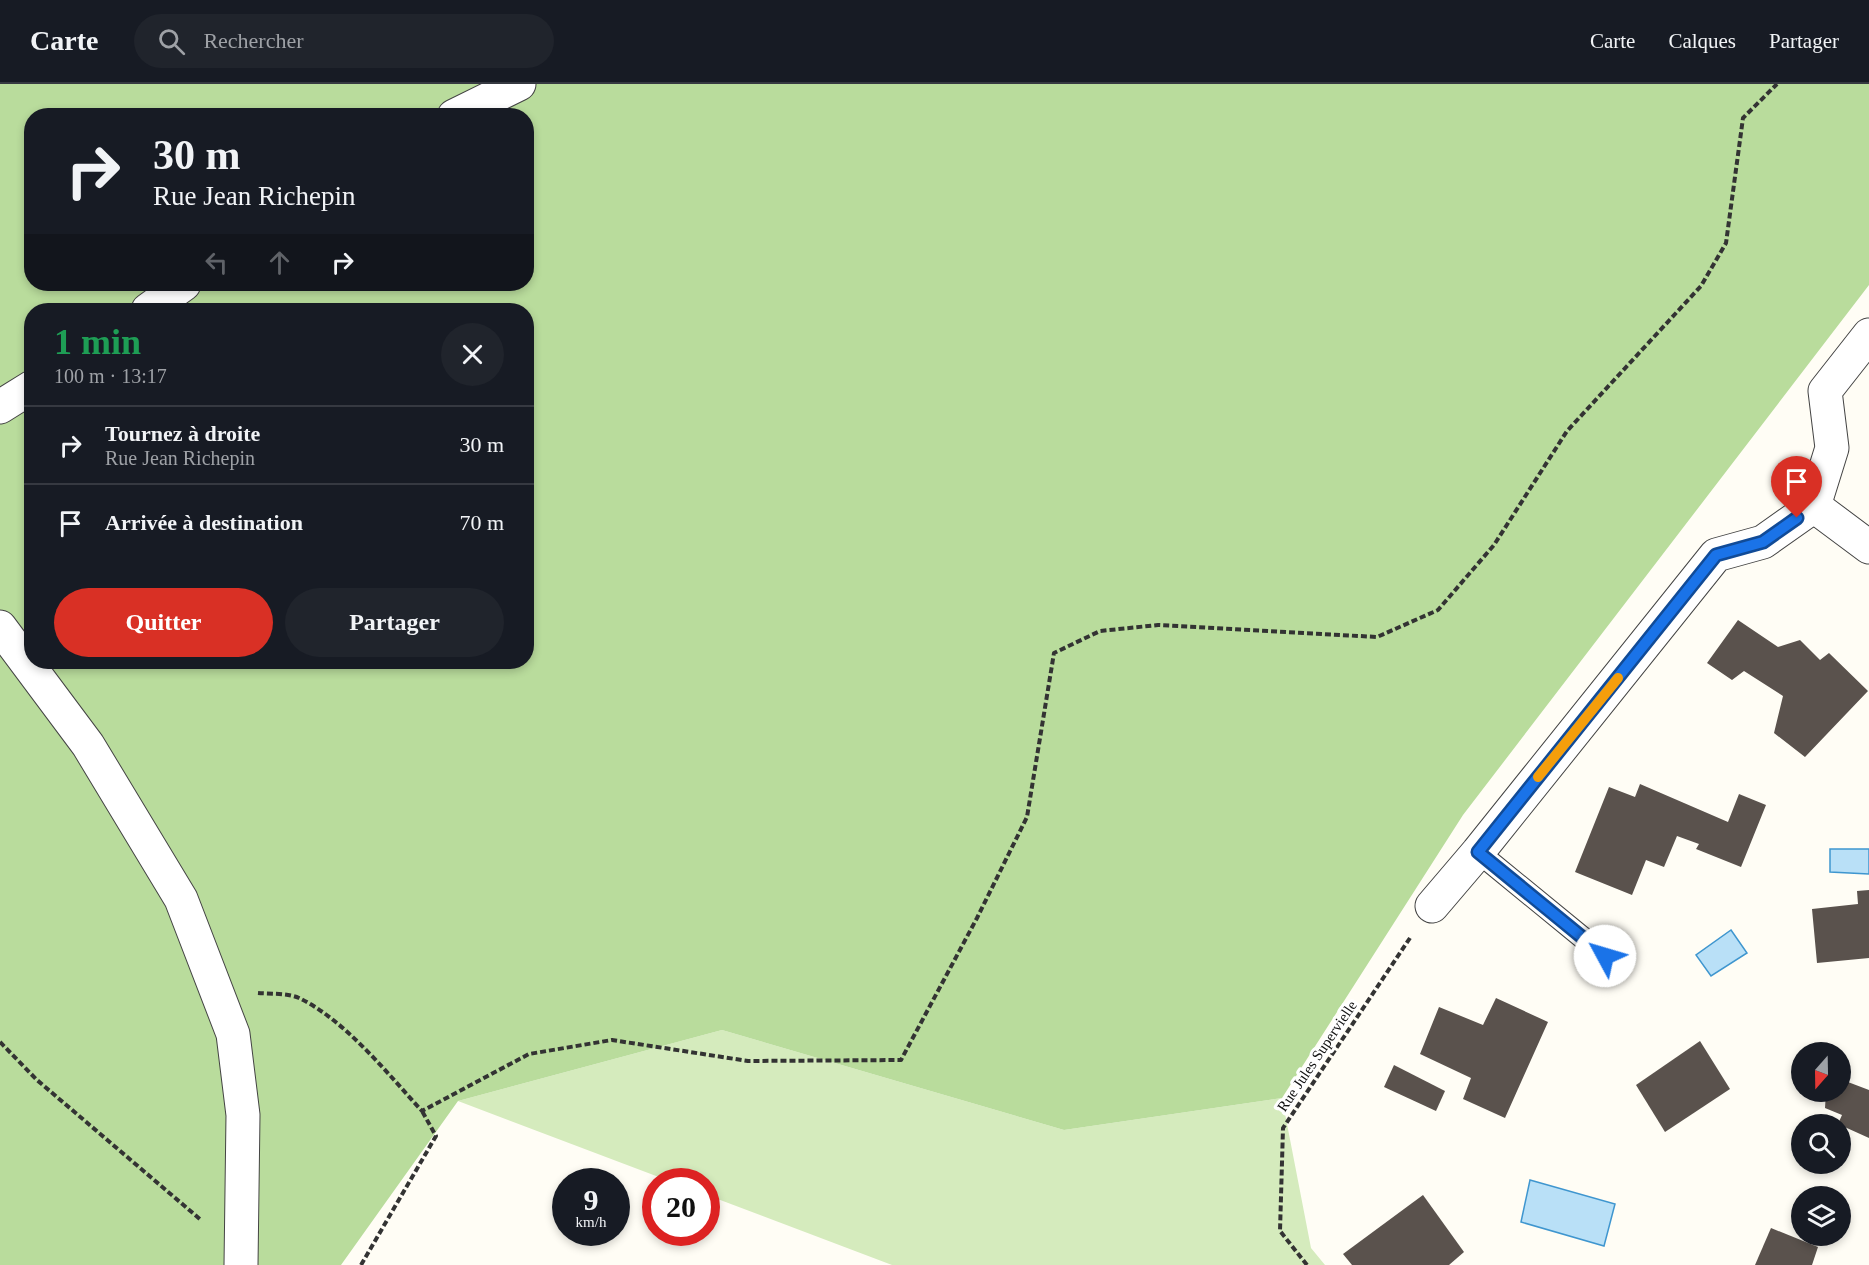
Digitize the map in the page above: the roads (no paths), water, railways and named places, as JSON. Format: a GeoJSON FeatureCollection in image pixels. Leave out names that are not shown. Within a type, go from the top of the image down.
{"type":"FeatureCollection","features":[{"type":"Feature","properties":{"kind":"street"},"geometry":{"type":"LineString","coordinates":[[470,108],[519,84]]}},
{"type":"Feature","properties":{"kind":"street"},"geometry":{"type":"LineString","coordinates":[[158,303],[174,291]]}},
{"type":"Feature","properties":{"kind":"street"},"geometry":{"type":"LineString","coordinates":[[1432,906],[1716,555],[1763,542],[1814,506],[1832,448],[1826,391],[1869,335]]}},
{"type":"Feature","properties":{"kind":"street"},"geometry":{"type":"LineString","coordinates":[[0,406],[24,392]]}},
{"type":"Feature","properties":{"kind":"street"},"geometry":{"type":"LineString","coordinates":[[1814,506],[1869,548]]}},
{"type":"Feature","properties":{"kind":"street"},"geometry":{"type":"LineString","coordinates":[[0,627],[24,659]]}},
{"type":"Feature","properties":{"kind":"street"},"geometry":{"type":"LineString","coordinates":[[31,669],[88,746],[181,899],[233,1034],[243,1114],[242,1260]]}},
{"type":"Feature","properties":{"kind":"lane"},"geometry":{"type":"LineString","coordinates":[[1478,852],[1605,956]]}},
{"type":"Feature","properties":{"kind":"water"},"geometry":{"type":"Polygon","coordinates":[[[1830,849],[1869,849],[1869,874],[1830,872],[1830,849]]]}},
{"type":"Feature","properties":{"kind":"water"},"geometry":{"type":"Polygon","coordinates":[[[1731,930],[1747,953],[1711,976],[1696,955],[1731,930]]]}},
{"type":"Feature","properties":{"kind":"water"},"geometry":{"type":"Polygon","coordinates":[[[1530,1180],[1615,1204],[1604,1246],[1521,1222],[1530,1180]]]}}]}
